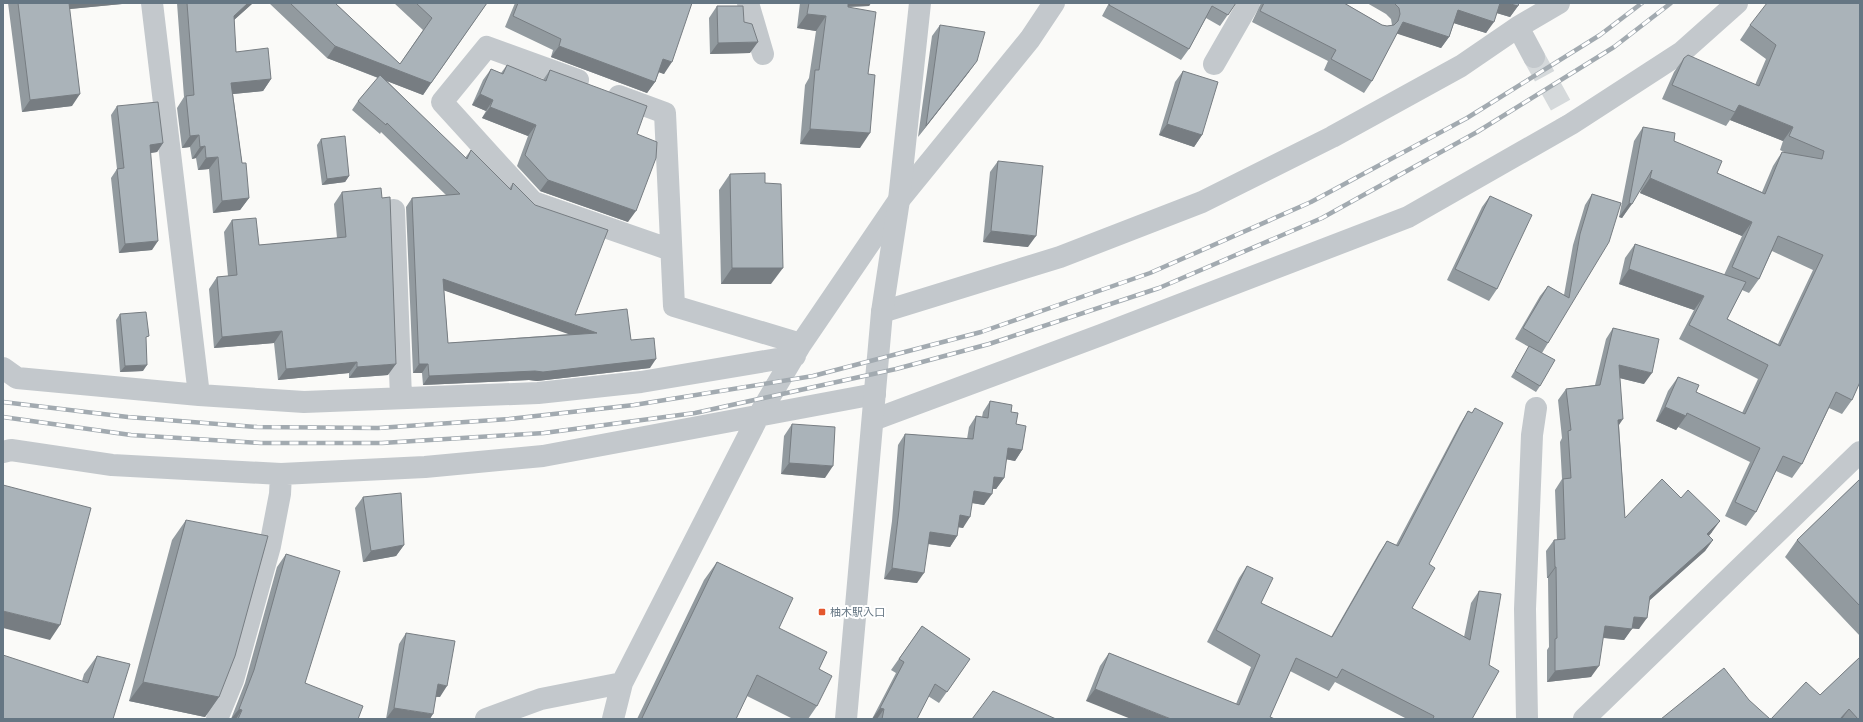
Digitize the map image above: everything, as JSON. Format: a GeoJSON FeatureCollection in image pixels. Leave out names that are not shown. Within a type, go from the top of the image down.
{"type":"FeatureCollection","features":[{"type":"Feature","properties":{"kind":"street"},"geometry":{"type":"LineString","coordinates":[[152,3],[199,395]]}},
{"type":"Feature","properties":{"kind":"street"},"geometry":{"type":"LineString","coordinates":[[748,3],[763,54]]}},
{"type":"Feature","properties":{"kind":"street"},"geometry":{"type":"LineString","coordinates":[[846,719],[882,312],[899,200],[920,3]]}},
{"type":"Feature","properties":{"kind":"street"},"geometry":{"type":"LineString","coordinates":[[613,719],[622,683],[758,415],[798,350],[899,200],[1030,39],[1054,3]]}},
{"type":"Feature","properties":{"kind":"street"},"geometry":{"type":"LineString","coordinates":[[1214,64],[1249,3]]}},
{"type":"Feature","properties":{"kind":"street"},"geometry":{"type":"LineString","coordinates":[[882,312],[1060,257],[1202,202],[1332,138],[1461,66],[1518,27],[1559,3]]}},
{"type":"Feature","properties":{"kind":"street"},"geometry":{"type":"LineString","coordinates":[[873,420],[1101,336],[1408,217],[1571,124],[1682,52],[1738,3]]}},
{"type":"Feature","properties":{"kind":"street"},"geometry":{"type":"LineString","coordinates":[[1518,27],[1534,57]]}},
{"type":"Feature","properties":{"kind":"street"},"geometry":{"type":"LineString","coordinates":[[671,250],[533,202],[447,108],[442,102],[487,47],[665,113],[674,306],[798,350]]}},
{"type":"Feature","properties":{"kind":"street"},"geometry":{"type":"LineString","coordinates":[[394,210],[401,398]]}},
{"type":"Feature","properties":{"kind":"street"},"geometry":{"type":"LineString","coordinates":[[3,368],[17,378],[199,395],[304,402],[538,393],[641,382],[798,350]]}},
{"type":"Feature","properties":{"kind":"street"},"geometry":{"type":"LineString","coordinates":[[3,452],[11,450],[112,465],[281,474],[425,467],[543,456],[875,394]]}},
{"type":"Feature","properties":{"kind":"street"},"geometry":{"type":"LineString","coordinates":[[1528,719],[1525,609],[1532,435],[1536,408]]}},
{"type":"Feature","properties":{"kind":"street"},"geometry":{"type":"LineString","coordinates":[[1584,719],[1860,452]]}},
{"type":"Feature","properties":{"kind":"street"},"geometry":{"type":"LineString","coordinates":[[217,719],[233,680],[270,546],[280,494],[281,474]]}},
{"type":"Feature","properties":{"kind":"street"},"geometry":{"type":"LineString","coordinates":[[486,719],[541,698],[622,683]]}},
{"type":"Feature","properties":{"kind":"building"},"geometry":{"type":"Polygon","coordinates":[[[18,3],[69,3],[80,94],[30,100],[18,3]]]}},
{"type":"Feature","properties":{"kind":"building"},"geometry":{"type":"Polygon","coordinates":[[[187,3],[248,3],[234,16],[236,52],[268,48],[271,79],[231,83],[242,163],[246,163],[249,198],[222,201],[218,157],[206,158],[205,146],[200,147],[199,135],[190,136],[186,96],[194,95],[187,3]]]}},
{"type":"Feature","properties":{"kind":"building"},"geometry":{"type":"Polygon","coordinates":[[[290,3],[335,3],[400,64],[432,18],[416,3],[487,3],[431,83],[335,46],[290,3]]]}},
{"type":"Feature","properties":{"kind":"building"},"geometry":{"type":"Polygon","coordinates":[[[518,3],[692,3],[672,62],[663,59],[655,82],[559,46],[561,39],[513,16],[518,3]]]}},
{"type":"Feature","properties":{"kind":"building"},"geometry":{"type":"Polygon","coordinates":[[[809,3],[848,3],[848,7],[876,12],[868,74],[875,75],[870,133],[810,129],[815,70],[819,70],[826,16],[807,14],[809,3]]]}},
{"type":"Feature","properties":{"kind":"building"},"geometry":{"type":"Polygon","coordinates":[[[1110,3],[1236,3],[1228,15],[1212,6],[1189,49],[1109,5],[1110,3]]]}},
{"type":"Feature","properties":{"kind":"building"},"geometry":{"type":"Polygon","coordinates":[[[1264,3],[1344,3],[1382,25],[1387,26],[1394,25],[1398,21],[1400,14],[1399,8],[1394,3],[1500,3],[1494,22],[1458,10],[1449,37],[1403,22],[1372,81],[1331,59],[1336,50],[1260,11],[1264,3]]]}},
{"type":"Feature","properties":{"kind":"building"},"geometry":{"type":"Polygon","coordinates":[[[1507,3],[1519,3],[1518,6],[1507,3]]]}},
{"type":"Feature","properties":{"kind":"building"},"geometry":{"type":"Polygon","coordinates":[[[1767,3],[1860,3],[1860,382],[1852,400],[1836,392],[1802,464],[1783,456],[1756,512],[1735,502],[1760,448],[1687,413],[1686,416],[1665,407],[1678,377],[1699,385],[1696,392],[1745,414],[1768,365],[1689,325],[1704,296],[1629,269],[1635,244],[1746,282],[1727,319],[1780,346],[1823,255],[1778,236],[1759,279],[1732,267],[1752,222],[1650,178],[1652,170],[1632,204],[1629,203],[1643,127],[1675,133],[1674,141],[1722,161],[1717,173],[1765,194],[1782,152],[1822,159],[1824,151],[1789,136],[1793,127],[1739,105],[1735,112],[1672,85],[1684,58],[1688,55],[1759,86],[1776,45],[1750,25],[1767,3]]]}},
{"type":"Feature","properties":{"kind":"building"},"geometry":{"type":"Polygon","coordinates":[[[717,6],[743,6],[744,22],[752,24],[758,42],[718,43],[717,6]]]}},
{"type":"Feature","properties":{"kind":"building"},"geometry":{"type":"Polygon","coordinates":[[[940,25],[985,32],[977,61],[926,126],[940,25]]]}},
{"type":"Feature","properties":{"kind":"building"},"geometry":{"type":"Polygon","coordinates":[[[507,65],[546,81],[550,70],[647,106],[637,134],[657,142],[656,158],[636,211],[548,180],[525,155],[536,125],[490,107],[493,100],[480,94],[491,69],[503,74],[507,65]]]}},
{"type":"Feature","properties":{"kind":"building"},"geometry":{"type":"Polygon","coordinates":[[[1183,71],[1218,82],[1202,135],[1167,124],[1183,71]]]}},
{"type":"Feature","properties":{"kind":"building"},"geometry":{"type":"Polygon","coordinates":[[[380,75],[467,159],[471,150],[511,190],[513,183],[535,205],[608,230],[575,315],[627,309],[631,340],[654,338],[656,359],[543,372],[535,371],[429,376],[428,364],[419,364],[412,198],[460,194],[387,123],[386,125],[358,101],[380,75]],[[443,279],[448,343],[597,333],[443,279]]]}},
{"type":"Feature","properties":{"kind":"building"},"geometry":{"type":"Polygon","coordinates":[[[158,102],[163,143],[150,145],[158,241],[125,244],[117,169],[124,168],[117,106],[158,102]]]}},
{"type":"Feature","properties":{"kind":"building"},"geometry":{"type":"Polygon","coordinates":[[[345,136],[349,176],[327,179],[321,139],[345,136]]]}},
{"type":"Feature","properties":{"kind":"building"},"geometry":{"type":"Polygon","coordinates":[[[998,161],[1043,166],[1036,236],[991,231],[998,161]]]}},
{"type":"Feature","properties":{"kind":"building"},"geometry":{"type":"Polygon","coordinates":[[[765,173],[765,183],[781,184],[783,268],[732,268],[730,174],[765,173]]]}},
{"type":"Feature","properties":{"kind":"building"},"geometry":{"type":"Polygon","coordinates":[[[381,188],[382,198],[390,197],[396,364],[357,367],[357,362],[286,369],[282,331],[222,337],[217,277],[237,275],[232,220],[256,218],[259,245],[346,237],[342,192],[381,188]]]}},
{"type":"Feature","properties":{"kind":"building"},"geometry":{"type":"Polygon","coordinates":[[[1592,194],[1621,203],[1609,242],[1548,343],[1523,328],[1548,286],[1569,298],[1580,234],[1592,194]]]}},
{"type":"Feature","properties":{"kind":"building"},"geometry":{"type":"Polygon","coordinates":[[[1490,196],[1532,215],[1497,289],[1455,269],[1490,196]]]}},
{"type":"Feature","properties":{"kind":"building"},"geometry":{"type":"Polygon","coordinates":[[[146,312],[149,336],[146,337],[147,365],[125,366],[120,314],[146,312]]]}},
{"type":"Feature","properties":{"kind":"building"},"geometry":{"type":"Polygon","coordinates":[[[1613,328],[1659,339],[1652,373],[1619,365],[1623,419],[1618,420],[1625,518],[1662,479],[1681,498],[1688,490],[1720,521],[1707,534],[1713,540],[1650,596],[1647,618],[1634,617],[1632,629],[1605,626],[1599,666],[1555,671],[1555,639],[1557,638],[1554,540],[1565,539],[1563,479],[1571,478],[1568,431],[1571,430],[1566,389],[1600,385],[1613,328]]]}},
{"type":"Feature","properties":{"kind":"building"},"geometry":{"type":"Polygon","coordinates":[[[1529,346],[1555,360],[1540,386],[1515,371],[1529,346]]]}},
{"type":"Feature","properties":{"kind":"building"},"geometry":{"type":"Polygon","coordinates":[[[990,401],[1012,405],[1011,412],[1018,413],[1016,424],[1026,426],[1022,450],[1008,448],[1004,478],[994,477],[992,494],[974,491],[970,517],[960,515],[957,536],[930,532],[924,573],[892,568],[899,510],[905,434],[973,439],[976,416],[988,418],[990,401]]]}},
{"type":"Feature","properties":{"kind":"building"},"geometry":{"type":"Polygon","coordinates":[[[1475,408],[1503,423],[1429,564],[1435,568],[1412,608],[1470,640],[1479,591],[1501,594],[1489,665],[1499,671],[1472,719],[1433,719],[1434,716],[1342,669],[1337,678],[1296,658],[1270,717],[1275,719],[1171,719],[1095,689],[1109,653],[1239,705],[1260,655],[1216,630],[1247,566],[1273,578],[1261,603],[1332,637],[1387,541],[1398,546],[1468,411],[1472,413],[1475,408]]]}},
{"type":"Feature","properties":{"kind":"building"},"geometry":{"type":"Polygon","coordinates":[[[792,424],[835,427],[833,466],[789,463],[792,424]]]}},
{"type":"Feature","properties":{"kind":"building"},"geometry":{"type":"Polygon","coordinates":[[[1860,479],[1860,606],[1797,540],[1860,479]]]}},
{"type":"Feature","properties":{"kind":"building"},"geometry":{"type":"Polygon","coordinates":[[[3,485],[91,508],[60,625],[3,611],[3,485]]]}},
{"type":"Feature","properties":{"kind":"building"},"geometry":{"type":"Polygon","coordinates":[[[401,493],[404,545],[371,551],[363,497],[401,493]]]}},
{"type":"Feature","properties":{"kind":"building"},"geometry":{"type":"Polygon","coordinates":[[[186,520],[268,536],[235,656],[219,697],[143,682],[186,520]]]}},
{"type":"Feature","properties":{"kind":"building"},"geometry":{"type":"Polygon","coordinates":[[[286,554],[340,571],[305,683],[363,706],[358,719],[238,719],[242,710],[239,709],[254,670],[286,554]]]}},
{"type":"Feature","properties":{"kind":"building"},"geometry":{"type":"Polygon","coordinates":[[[717,562],[793,598],[779,628],[827,652],[819,669],[832,676],[817,706],[757,675],[736,719],[642,718],[717,562]]]}},
{"type":"Feature","properties":{"kind":"building"},"geometry":{"type":"Polygon","coordinates":[[[922,626],[970,659],[947,692],[935,684],[917,719],[882,719],[884,709],[880,708],[904,662],[899,659],[922,626]]]}},
{"type":"Feature","properties":{"kind":"building"},"geometry":{"type":"Polygon","coordinates":[[[406,633],[455,641],[447,686],[438,684],[433,714],[394,708],[406,633]]]}},
{"type":"Feature","properties":{"kind":"building"},"geometry":{"type":"Polygon","coordinates":[[[3,655],[88,683],[97,656],[130,664],[113,719],[3,719],[3,655]]]}},
{"type":"Feature","properties":{"kind":"building"},"geometry":{"type":"Polygon","coordinates":[[[1860,657],[1860,719],[1858,719],[1849,709],[1840,719],[1771,719],[1806,682],[1820,695],[1860,657]]]}},
{"type":"Feature","properties":{"kind":"building"},"geometry":{"type":"Polygon","coordinates":[[[1724,668],[1749,700],[1770,719],[1661,719],[1724,668]]]}},
{"type":"Feature","properties":{"kind":"building"},"geometry":{"type":"Polygon","coordinates":[[[993,691],[1056,719],[972,719],[993,691]]]}},
{"type":"Feature","properties":{"kind":"tunnel"},"geometry":{"type":"LineString","coordinates":[[1534,57],[1571,124]]}},
{"type":"Feature","properties":{"kind":"railway"},"geometry":{"type":"LineString","coordinates":[[3,402],[128,417],[257,427],[378,428],[509,419],[634,405],[813,376],[981,332],[1150,273],[1311,202],[1467,118],[1600,35],[1642,3]]}},
{"type":"Feature","properties":{"kind":"railway"},"geometry":{"type":"LineString","coordinates":[[3,417],[131,435],[261,443],[382,443],[544,433],[695,413],[896,369],[989,344],[1159,288],[1322,218],[1477,132],[1614,47],[1671,3]]}},
{"type":"Feature","properties":{"kind":"place","name":"柚木駅入口"},"geometry":{"type":"Point","coordinates":[822,612]}}]}
